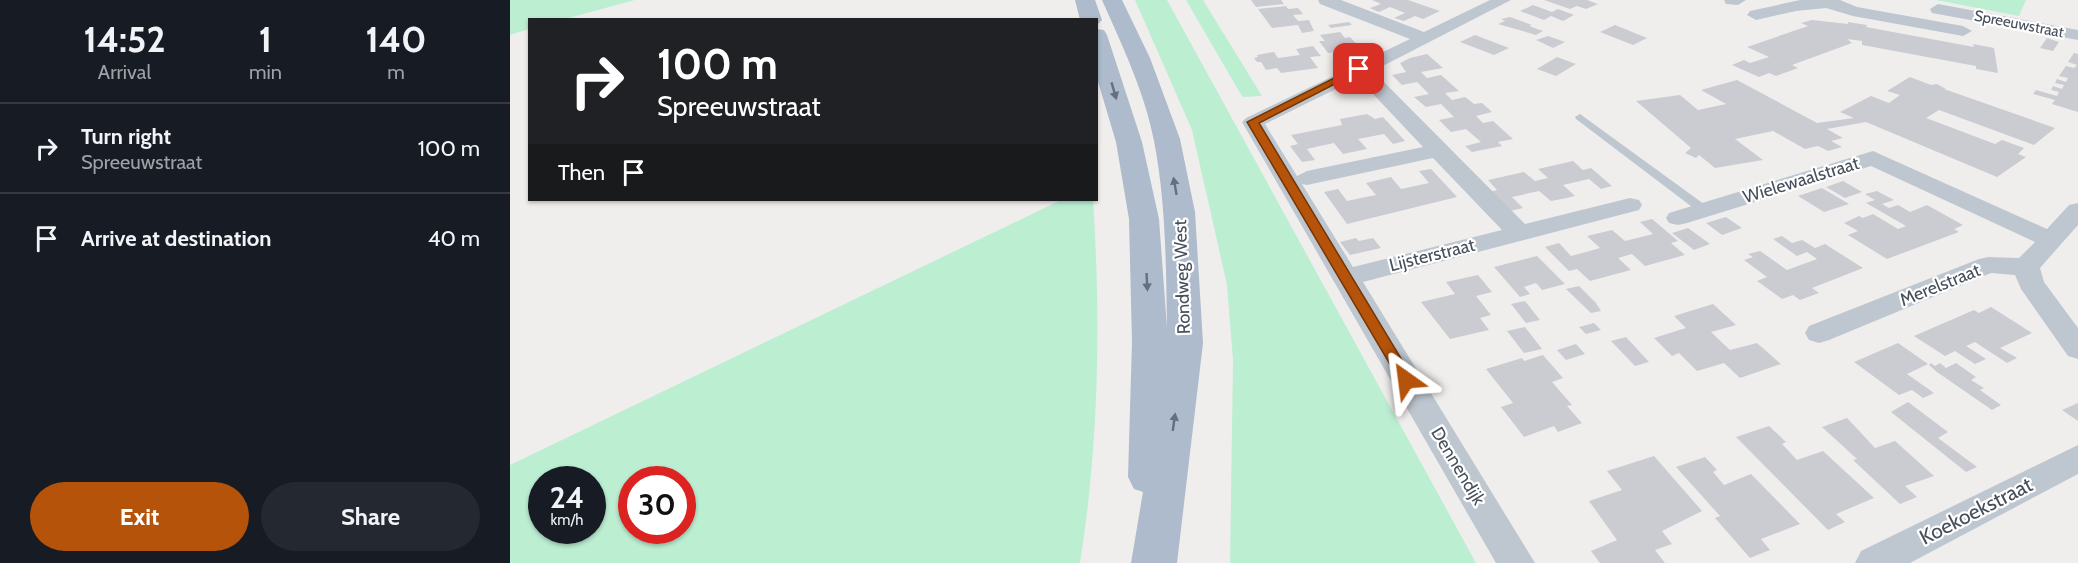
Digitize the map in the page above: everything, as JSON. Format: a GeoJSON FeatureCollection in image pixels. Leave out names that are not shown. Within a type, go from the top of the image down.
{"type":"FeatureCollection","features":[{"type":"Feature","properties":{"kind":"main road"},"geometry":{"type":"LineString","coordinates":[[1085,0],[1090,18]]}},
{"type":"Feature","properties":{"kind":"main road","name":"Rondweg West"},"geometry":{"type":"LineString","coordinates":[[1112,0],[1139,58],[1167,139],[1180,212],[1185,343],[1154,563]]}},
{"type":"Feature","properties":{"kind":"main road","name":"Rondweg West"},"geometry":{"type":"LineString","coordinates":[[1098,41],[1129,142],[1144,219],[1150,342],[1148,563]]}},
{"type":"Feature","properties":{"kind":"street"},"geometry":{"type":"LineString","coordinates":[[1326,0],[1424,38]]}},
{"type":"Feature","properties":{"kind":"street"},"geometry":{"type":"LineString","coordinates":[[1503,0],[1359,69],[1519,233]]}},
{"type":"Feature","properties":{"kind":"street"},"geometry":{"type":"LineString","coordinates":[[1732,0],[1738,0]]}},
{"type":"Feature","properties":{"kind":"street","name":"Spreeuwstraat"},"geometry":{"type":"LineString","coordinates":[[1890,0],[2078,35]]}},
{"type":"Feature","properties":{"kind":"street","name":"Spreeuwstraat"},"geometry":{"type":"LineString","coordinates":[[1756,15],[1808,1],[1841,2],[1853,11],[1964,31]]}},
{"type":"Feature","properties":{"kind":"street","name":"Dennendijk"},"geometry":{"type":"LineString","coordinates":[[1359,69],[1253,122],[1516,563]]}},
{"type":"Feature","properties":{"kind":"street"},"geometry":{"type":"LineString","coordinates":[[1307,178],[1438,150]]}},
{"type":"Feature","properties":{"kind":"street","name":"Wielewaalstraat"},"geometry":{"type":"LineString","coordinates":[[1678,218],[1874,158],[2051,240]]}},
{"type":"Feature","properties":{"kind":"street","name":"Lijsterstraat"},"geometry":{"type":"LineString","coordinates":[[1345,278],[1630,205]]}},
{"type":"Feature","properties":{"kind":"street"},"geometry":{"type":"LineString","coordinates":[[2078,210],[2026,267],[2031,283],[2078,349]]}},
{"type":"Feature","properties":{"kind":"street","name":"Merelstraat"},"geometry":{"type":"LineString","coordinates":[[1819,333],[1988,266],[2026,267]]}},
{"type":"Feature","properties":{"kind":"street","name":"Koekoekstraat"},"geometry":{"type":"LineString","coordinates":[[1874,563],[2078,458]]}},
{"type":"Feature","properties":{"kind":"lane"},"geometry":{"type":"LineString","coordinates":[[1580,117],[1704,210]]}},
{"type":"Feature","properties":{"kind":"green space"},"geometry":{"type":"Polygon","coordinates":[[[510,0],[635,0],[569,18],[528,18],[528,29],[510,35],[510,0]]]}},
{"type":"Feature","properties":{"kind":"green space"},"geometry":{"type":"Polygon","coordinates":[[[1135,0],[1167,0],[1476,563],[1230,563],[1233,360],[1227,285],[1192,130],[1135,0]]]}},
{"type":"Feature","properties":{"kind":"green space"},"geometry":{"type":"Polygon","coordinates":[[[1186,0],[1203,0],[1262,96],[1243,97],[1186,0]]]}},
{"type":"Feature","properties":{"kind":"green space"},"geometry":{"type":"Polygon","coordinates":[[[1936,0],[2026,0],[2019,16],[1936,0]]]}},
{"type":"Feature","properties":{"kind":"green space"},"geometry":{"type":"Polygon","coordinates":[[[1059,201],[1093,201],[1097,291],[1097,382],[1091,473],[1080,563],[510,563],[510,465],[1059,201]]]}},
{"type":"Feature","properties":{"kind":"building"},"geometry":{"type":"Polygon","coordinates":[[[1251,0],[1281,0],[1284,4],[1256,7],[1251,0]]]}},
{"type":"Feature","properties":{"kind":"building"},"geometry":{"type":"Polygon","coordinates":[[[1372,0],[1408,0],[1440,11],[1423,19],[1415,16],[1404,21],[1394,18],[1405,13],[1390,7],[1379,12],[1370,8],[1381,4],[1372,0]]]}},
{"type":"Feature","properties":{"kind":"building"},"geometry":{"type":"Polygon","coordinates":[[[1544,0],[1587,0],[1598,4],[1586,9],[1577,6],[1570,9],[1544,0]]]}},
{"type":"Feature","properties":{"kind":"building"},"geometry":{"type":"Polygon","coordinates":[[[1533,5],[1552,12],[1558,9],[1574,15],[1563,21],[1551,16],[1544,20],[1520,11],[1533,5]]]}},
{"type":"Feature","properties":{"kind":"building"},"geometry":{"type":"Polygon","coordinates":[[[1286,6],[1288,9],[1298,8],[1303,14],[1293,15],[1298,21],[1309,20],[1314,31],[1302,33],[1298,25],[1272,28],[1258,9],[1286,6]]]}},
{"type":"Feature","properties":{"kind":"building"},"geometry":{"type":"Polygon","coordinates":[[[1510,17],[1543,31],[1536,35],[1498,24],[1505,21],[1501,19],[1510,17]]]}},
{"type":"Feature","properties":{"kind":"building"},"geometry":{"type":"Polygon","coordinates":[[[1812,20],[1848,24],[1848,22],[1974,47],[1973,44],[1994,48],[1998,73],[1976,69],[1976,66],[1862,45],[1862,41],[1847,39],[1852,43],[1792,65],[1798,68],[1776,76],[1769,73],[1759,77],[1732,65],[1744,60],[1750,63],[1769,57],[1747,47],[1808,26],[1801,23],[1812,20]]]}},
{"type":"Feature","properties":{"kind":"building"},"geometry":{"type":"Polygon","coordinates":[[[1349,22],[1352,25],[1331,28],[1328,25],[1349,22]]]}},
{"type":"Feature","properties":{"kind":"building"},"geometry":{"type":"Polygon","coordinates":[[[1615,25],[1647,38],[1633,45],[1600,32],[1615,25]]]}},
{"type":"Feature","properties":{"kind":"building"},"geometry":{"type":"Polygon","coordinates":[[[1340,32],[1345,38],[1350,37],[1361,49],[1328,53],[1319,41],[1325,41],[1320,35],[1340,32]]]}},
{"type":"Feature","properties":{"kind":"building"},"geometry":{"type":"Polygon","coordinates":[[[1475,35],[1509,48],[1494,55],[1460,42],[1475,35]]]}},
{"type":"Feature","properties":{"kind":"building"},"geometry":{"type":"Polygon","coordinates":[[[1548,36],[1565,42],[1553,48],[1536,40],[1548,36]]]}},
{"type":"Feature","properties":{"kind":"building"},"geometry":{"type":"Polygon","coordinates":[[[2047,38],[2059,42],[2053,51],[2040,48],[2047,38]]]}},
{"type":"Feature","properties":{"kind":"building"},"geometry":{"type":"Polygon","coordinates":[[[1313,46],[1321,56],[1310,57],[1318,68],[1281,73],[1277,68],[1266,70],[1261,62],[1257,62],[1254,58],[1258,57],[1257,55],[1274,52],[1278,58],[1300,55],[1296,49],[1313,46]]]}},
{"type":"Feature","properties":{"kind":"building"},"geometry":{"type":"Polygon","coordinates":[[[2074,53],[2078,54],[2078,112],[2052,104],[2055,100],[2033,94],[2036,90],[2057,96],[2059,92],[2051,90],[2053,86],[2062,89],[2064,85],[2055,83],[2057,79],[2066,82],[2068,78],[2059,76],[2066,66],[2074,68],[2077,65],[2068,62],[2074,53]]]}},
{"type":"Feature","properties":{"kind":"building"},"geometry":{"type":"Polygon","coordinates":[[[1427,54],[1443,68],[1421,72],[1427,78],[1441,75],[1459,91],[1445,93],[1452,100],[1465,97],[1474,104],[1482,103],[1492,112],[1476,116],[1483,123],[1493,121],[1513,139],[1498,142],[1502,146],[1472,152],[1465,146],[1481,142],[1466,129],[1451,132],[1439,120],[1454,117],[1441,104],[1426,107],[1414,97],[1429,94],[1417,82],[1402,85],[1392,75],[1406,72],[1400,63],[1427,54]]]}},
{"type":"Feature","properties":{"kind":"building"},"geometry":{"type":"Polygon","coordinates":[[[1557,57],[1576,64],[1556,76],[1537,69],[1557,57]]]}},
{"type":"Feature","properties":{"kind":"building"},"geometry":{"type":"Polygon","coordinates":[[[1910,77],[1931,85],[1937,84],[1946,89],[1944,89],[2055,128],[2034,145],[1939,110],[1926,118],[1995,144],[2002,140],[2024,148],[2018,154],[2026,157],[1997,177],[1866,122],[1827,129],[1843,138],[1831,141],[1842,147],[1828,151],[1818,146],[1805,149],[1773,131],[1735,139],[1763,160],[1715,168],[1699,155],[1696,158],[1685,153],[1691,148],[1636,101],[1680,95],[1698,110],[1726,104],[1701,90],[1737,80],[1817,123],[1854,118],[1840,112],[1871,96],[1889,103],[1900,95],[1887,91],[1910,77]]]}},
{"type":"Feature","properties":{"kind":"building"},"geometry":{"type":"Polygon","coordinates":[[[1367,114],[1375,119],[1383,117],[1405,141],[1393,144],[1384,134],[1358,139],[1367,149],[1343,154],[1334,143],[1307,149],[1315,160],[1302,162],[1290,146],[1298,144],[1291,135],[1342,125],[1340,119],[1367,114]]]}},
{"type":"Feature","properties":{"kind":"building"},"geometry":{"type":"Polygon","coordinates":[[[1573,161],[1583,170],[1591,168],[1612,186],[1601,189],[1589,179],[1563,185],[1575,196],[1551,201],[1539,191],[1512,197],[1523,208],[1510,211],[1490,192],[1497,190],[1488,180],[1524,172],[1535,181],[1548,178],[1538,169],[1573,161]]]}},
{"type":"Feature","properties":{"kind":"building"},"geometry":{"type":"Polygon","coordinates":[[[1431,169],[1457,197],[1347,224],[1324,192],[1338,189],[1347,201],[1376,195],[1366,183],[1391,177],[1401,189],[1429,183],[1419,171],[1431,169]]]}},
{"type":"Feature","properties":{"kind":"building"},"geometry":{"type":"Polygon","coordinates":[[[1843,181],[1862,192],[1845,198],[1826,187],[1843,181]]]}},
{"type":"Feature","properties":{"kind":"building"},"geometry":{"type":"Polygon","coordinates":[[[1822,188],[1849,204],[1824,212],[1798,196],[1822,188]]]}},
{"type":"Feature","properties":{"kind":"building"},"geometry":{"type":"Polygon","coordinates":[[[1877,191],[1894,200],[1882,204],[1889,208],[1898,205],[1910,212],[1927,205],[1963,225],[1954,229],[1959,232],[1887,259],[1848,235],[1858,231],[1844,223],[1859,216],[1863,218],[1873,214],[1898,229],[1906,226],[1866,203],[1875,200],[1865,194],[1877,191]]]}},
{"type":"Feature","properties":{"kind":"building"},"geometry":{"type":"Polygon","coordinates":[[[1726,217],[1742,228],[1722,235],[1706,223],[1726,217]]]}},
{"type":"Feature","properties":{"kind":"building"},"geometry":{"type":"Polygon","coordinates":[[[1652,219],[1678,241],[1671,243],[1685,255],[1645,266],[1632,254],[1618,258],[1631,270],[1590,281],[1577,269],[1569,271],[1545,247],[1559,243],[1571,256],[1600,248],[1587,236],[1612,230],[1625,241],[1653,234],[1640,222],[1652,219]]]}},
{"type":"Feature","properties":{"kind":"building"},"geometry":{"type":"Polygon","coordinates":[[[1688,228],[1710,244],[1694,250],[1672,233],[1688,228]]]}},
{"type":"Feature","properties":{"kind":"building"},"geometry":{"type":"Polygon","coordinates":[[[1782,236],[1792,243],[1802,240],[1815,248],[1825,244],[1863,268],[1812,288],[1819,293],[1800,300],[1793,295],[1782,299],[1757,281],[1767,277],[1744,260],[1753,257],[1748,254],[1760,251],[1787,270],[1817,259],[1807,252],[1797,256],[1773,239],[1782,236]]]}},
{"type":"Feature","properties":{"kind":"building"},"geometry":{"type":"Polygon","coordinates":[[[1356,238],[1359,241],[1373,238],[1381,248],[1350,255],[1340,242],[1356,238]]]}},
{"type":"Feature","properties":{"kind":"building"},"geometry":{"type":"Polygon","coordinates":[[[1537,256],[1565,284],[1542,290],[1536,283],[1524,287],[1530,294],[1520,297],[1494,267],[1537,256]]]}},
{"type":"Feature","properties":{"kind":"building"},"geometry":{"type":"Polygon","coordinates":[[[1478,275],[1492,292],[1476,296],[1491,315],[1480,318],[1489,330],[1450,339],[1421,302],[1455,294],[1446,282],[1478,275]]]}},
{"type":"Feature","properties":{"kind":"building"},"geometry":{"type":"Polygon","coordinates":[[[1579,286],[1601,311],[1591,313],[1566,289],[1579,286]]]}},
{"type":"Feature","properties":{"kind":"building"},"geometry":{"type":"Polygon","coordinates":[[[1525,301],[1540,320],[1526,323],[1511,304],[1525,301]]]}},
{"type":"Feature","properties":{"kind":"building"},"geometry":{"type":"Polygon","coordinates":[[[1713,304],[1736,325],[1711,332],[1730,350],[1757,343],[1781,364],[1740,378],[1724,363],[1697,371],[1679,353],[1672,356],[1654,338],[1686,328],[1674,316],[1713,304]]]}},
{"type":"Feature","properties":{"kind":"building"},"geometry":{"type":"Polygon","coordinates":[[[1991,307],[2032,333],[2000,348],[2017,358],[2007,363],[1975,342],[1966,346],[1986,359],[1975,364],[1955,351],[1945,356],[1914,336],[1974,310],[1979,313],[1991,307]]]}},
{"type":"Feature","properties":{"kind":"building"},"geometry":{"type":"Polygon","coordinates":[[[1594,323],[1601,330],[1586,334],[1579,327],[1594,323]]]}},
{"type":"Feature","properties":{"kind":"building"},"geometry":{"type":"Polygon","coordinates":[[[1525,327],[1542,349],[1524,353],[1507,331],[1525,327]]]}},
{"type":"Feature","properties":{"kind":"building"},"geometry":{"type":"Polygon","coordinates":[[[1626,337],[1649,362],[1635,366],[1611,341],[1626,337]]]}},
{"type":"Feature","properties":{"kind":"building"},"geometry":{"type":"Polygon","coordinates":[[[1898,343],[1928,364],[1907,374],[1934,393],[1923,398],[1912,390],[1899,395],[1854,362],[1898,343]]]}},
{"type":"Feature","properties":{"kind":"building"},"geometry":{"type":"Polygon","coordinates":[[[1576,344],[1585,354],[1566,360],[1557,350],[1576,344]]]}},
{"type":"Feature","properties":{"kind":"building"},"geometry":{"type":"Polygon","coordinates":[[[1543,355],[1563,378],[1552,382],[1572,405],[1567,406],[1582,423],[1558,432],[1554,426],[1524,437],[1501,407],[1513,403],[1486,369],[1522,358],[1524,361],[1543,355]]]}},
{"type":"Feature","properties":{"kind":"building"},"geometry":{"type":"Polygon","coordinates":[[[1931,363],[1935,366],[1940,363],[1946,368],[1956,363],[1976,377],[1971,380],[1984,388],[1980,390],[2001,405],[1992,410],[1937,372],[1929,365],[1931,363]]]}},
{"type":"Feature","properties":{"kind":"building"},"geometry":{"type":"Polygon","coordinates":[[[1908,402],[1948,432],[1938,438],[1977,467],[1966,472],[1891,412],[1908,402]]]}},
{"type":"Feature","properties":{"kind":"building"},"geometry":{"type":"Polygon","coordinates":[[[2078,403],[2078,421],[2062,410],[2078,403]]]}},
{"type":"Feature","properties":{"kind":"building"},"geometry":{"type":"Polygon","coordinates":[[[1847,418],[1875,448],[1895,441],[1934,476],[1905,486],[1917,497],[1900,504],[1853,460],[1857,459],[1822,427],[1847,418]]]}},
{"type":"Feature","properties":{"kind":"building"},"geometry":{"type":"Polygon","coordinates":[[[1769,426],[1786,442],[1782,444],[1797,460],[1823,451],[1874,498],[1836,514],[1845,522],[1828,530],[1736,437],[1769,426]]]}},
{"type":"Feature","properties":{"kind":"building"},"geometry":{"type":"Polygon","coordinates":[[[1654,456],[1702,511],[1662,531],[1672,544],[1655,550],[1665,563],[1600,563],[1591,551],[1617,540],[1589,501],[1622,490],[1607,471],[1654,456]]]}},
{"type":"Feature","properties":{"kind":"building"},"geometry":{"type":"Polygon","coordinates":[[[1705,457],[1717,470],[1713,472],[1724,485],[1751,474],[1800,524],[1761,539],[1770,550],[1750,558],[1715,518],[1720,516],[1676,467],[1705,457]]]}},
{"type":"Feature","properties":{"kind":"route"},"geometry":{"type":"LineString","coordinates":[[1359,69],[1253,122],[1406,380]]}}]}
